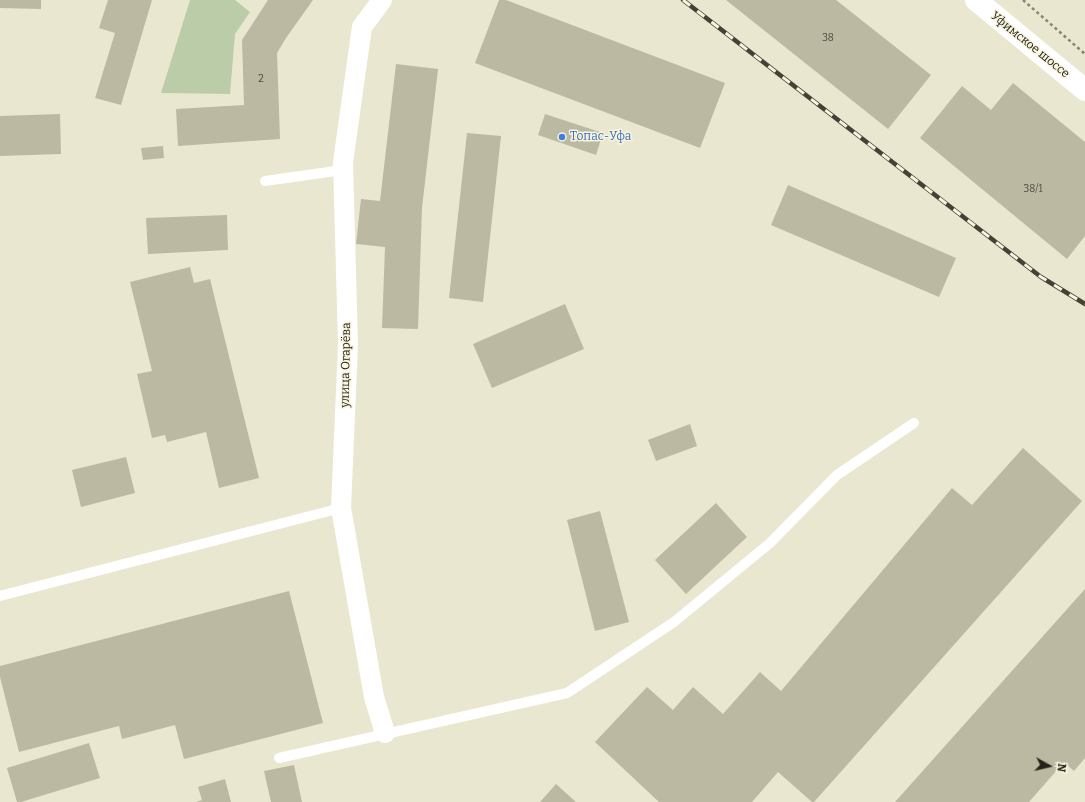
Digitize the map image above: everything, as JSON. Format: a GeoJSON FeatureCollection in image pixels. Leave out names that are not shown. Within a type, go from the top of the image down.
{"type":"FeatureCollection","features":[{"type":"Feature","properties":{"kind":"main road","name":"Уфимское шоссе"},"geometry":{"type":"LineString","coordinates":[[976,0],[1085,90]]}},
{"type":"Feature","properties":{"kind":"street","name":"улица Огарёва"},"geometry":{"type":"LineString","coordinates":[[382,0],[362,27],[343,162],[348,344],[341,508],[374,696],[385,733]]}},
{"type":"Feature","properties":{"kind":"lane"},"geometry":{"type":"LineString","coordinates":[[265,181],[343,170]]}},
{"type":"Feature","properties":{"kind":"lane"},"geometry":{"type":"LineString","coordinates":[[279,758],[567,693],[674,622],[770,543],[837,475],[914,423]]}},
{"type":"Feature","properties":{"kind":"lane"},"geometry":{"type":"LineString","coordinates":[[0,596],[341,508]]}},
{"type":"Feature","properties":{"kind":"path"},"geometry":{"type":"LineString","coordinates":[[1022,0],[1085,54]]}},
{"type":"Feature","properties":{"kind":"green space"},"geometry":{"type":"Polygon","coordinates":[[[190,0],[235,0],[250,12],[235,34],[230,94],[161,93],[190,0]]]}},
{"type":"Feature","properties":{"kind":"building"},"geometry":{"type":"Polygon","coordinates":[[[0,0],[41,0],[41,9],[0,8],[0,0]]]}},
{"type":"Feature","properties":{"kind":"building"},"geometry":{"type":"Polygon","coordinates":[[[108,0],[152,0],[121,105],[95,98],[115,33],[99,28],[108,0]]]}},
{"type":"Feature","properties":{"kind":"building"},"geometry":{"type":"Polygon","coordinates":[[[268,0],[313,0],[277,53],[280,139],[178,146],[176,109],[244,105],[242,40],[268,0]]]}},
{"type":"Feature","properties":{"kind":"building"},"geometry":{"type":"Polygon","coordinates":[[[499,0],[506,0],[725,83],[700,148],[475,63],[499,0]]]}},
{"type":"Feature","properties":{"kind":"building"},"geometry":{"type":"Polygon","coordinates":[[[726,0],[836,0],[931,75],[888,129],[726,0]]]}},
{"type":"Feature","properties":{"kind":"building"},"geometry":{"type":"Polygon","coordinates":[[[396,64],[438,69],[422,208],[418,329],[382,328],[385,247],[356,244],[361,199],[380,201],[396,64]]]}},
{"type":"Feature","properties":{"kind":"building"},"geometry":{"type":"Polygon","coordinates":[[[1013,83],[1085,142],[1085,236],[1067,259],[920,138],[962,86],[991,110],[1013,83]]]}},
{"type":"Feature","properties":{"kind":"building"},"geometry":{"type":"Polygon","coordinates":[[[60,114],[61,154],[0,156],[0,116],[60,114]]]}},
{"type":"Feature","properties":{"kind":"building"},"geometry":{"type":"Polygon","coordinates":[[[545,114],[603,133],[596,155],[538,135],[545,114]]]}},
{"type":"Feature","properties":{"kind":"building"},"geometry":{"type":"Polygon","coordinates":[[[467,133],[501,136],[483,302],[449,298],[467,133]]]}},
{"type":"Feature","properties":{"kind":"building"},"geometry":{"type":"Polygon","coordinates":[[[163,146],[164,158],[143,160],[141,148],[163,146]]]}},
{"type":"Feature","properties":{"kind":"building"},"geometry":{"type":"Polygon","coordinates":[[[788,185],[956,258],[939,297],[771,225],[788,185]]]}},
{"type":"Feature","properties":{"kind":"building"},"geometry":{"type":"Polygon","coordinates":[[[227,215],[228,250],[148,254],[146,218],[227,215]]]}},
{"type":"Feature","properties":{"kind":"building"},"geometry":{"type":"Polygon","coordinates":[[[190,267],[194,283],[210,279],[259,478],[219,488],[206,432],[167,442],[165,435],[152,438],[137,374],[152,371],[130,282],[190,267]]]}},
{"type":"Feature","properties":{"kind":"building"},"geometry":{"type":"Polygon","coordinates":[[[565,304],[584,349],[492,388],[473,344],[565,304]]]}},
{"type":"Feature","properties":{"kind":"building"},"geometry":{"type":"Polygon","coordinates":[[[690,424],[697,446],[656,461],[648,440],[690,424]]]}},
{"type":"Feature","properties":{"kind":"building"},"geometry":{"type":"Polygon","coordinates":[[[1023,448],[1082,501],[814,802],[812,802],[778,772],[752,802],[659,802],[595,742],[647,687],[673,710],[693,687],[723,714],[760,672],[781,691],[952,488],[972,505],[1023,448]]]}},
{"type":"Feature","properties":{"kind":"building"},"geometry":{"type":"Polygon","coordinates":[[[126,457],[135,493],[81,507],[72,470],[126,457]]]}},
{"type":"Feature","properties":{"kind":"building"},"geometry":{"type":"Polygon","coordinates":[[[716,503],[747,537],[686,594],[655,560],[716,503]]]}},
{"type":"Feature","properties":{"kind":"building"},"geometry":{"type":"Polygon","coordinates":[[[600,511],[629,622],[595,631],[567,520],[600,511]]]}},
{"type":"Feature","properties":{"kind":"building"},"geometry":{"type":"Polygon","coordinates":[[[1085,589],[1085,758],[1074,771],[1064,762],[1029,802],[895,802],[1085,589]]]}},
{"type":"Feature","properties":{"kind":"building"},"geometry":{"type":"Polygon","coordinates":[[[289,591],[323,723],[184,759],[175,725],[122,739],[119,726],[19,752],[0,677],[0,666],[289,591]]]}},
{"type":"Feature","properties":{"kind":"building"},"geometry":{"type":"Polygon","coordinates":[[[89,743],[100,778],[17,802],[7,768],[89,743]]]}},
{"type":"Feature","properties":{"kind":"building"},"geometry":{"type":"Polygon","coordinates":[[[294,765],[302,802],[271,802],[264,771],[294,765]]]}},
{"type":"Feature","properties":{"kind":"building"},"geometry":{"type":"Polygon","coordinates":[[[225,779],[231,802],[196,802],[202,800],[198,787],[225,779]]]}},
{"type":"Feature","properties":{"kind":"building"},"geometry":{"type":"Polygon","coordinates":[[[556,784],[576,802],[540,802],[556,784]]]}},
{"type":"Feature","properties":{"kind":"railway"},"geometry":{"type":"LineString","coordinates":[[683,0],[1041,277],[1085,304]]}},
{"type":"Feature","properties":{"kind":"place","name":"Топас-Уфа"},"geometry":{"type":"Point","coordinates":[562,137]}}]}
